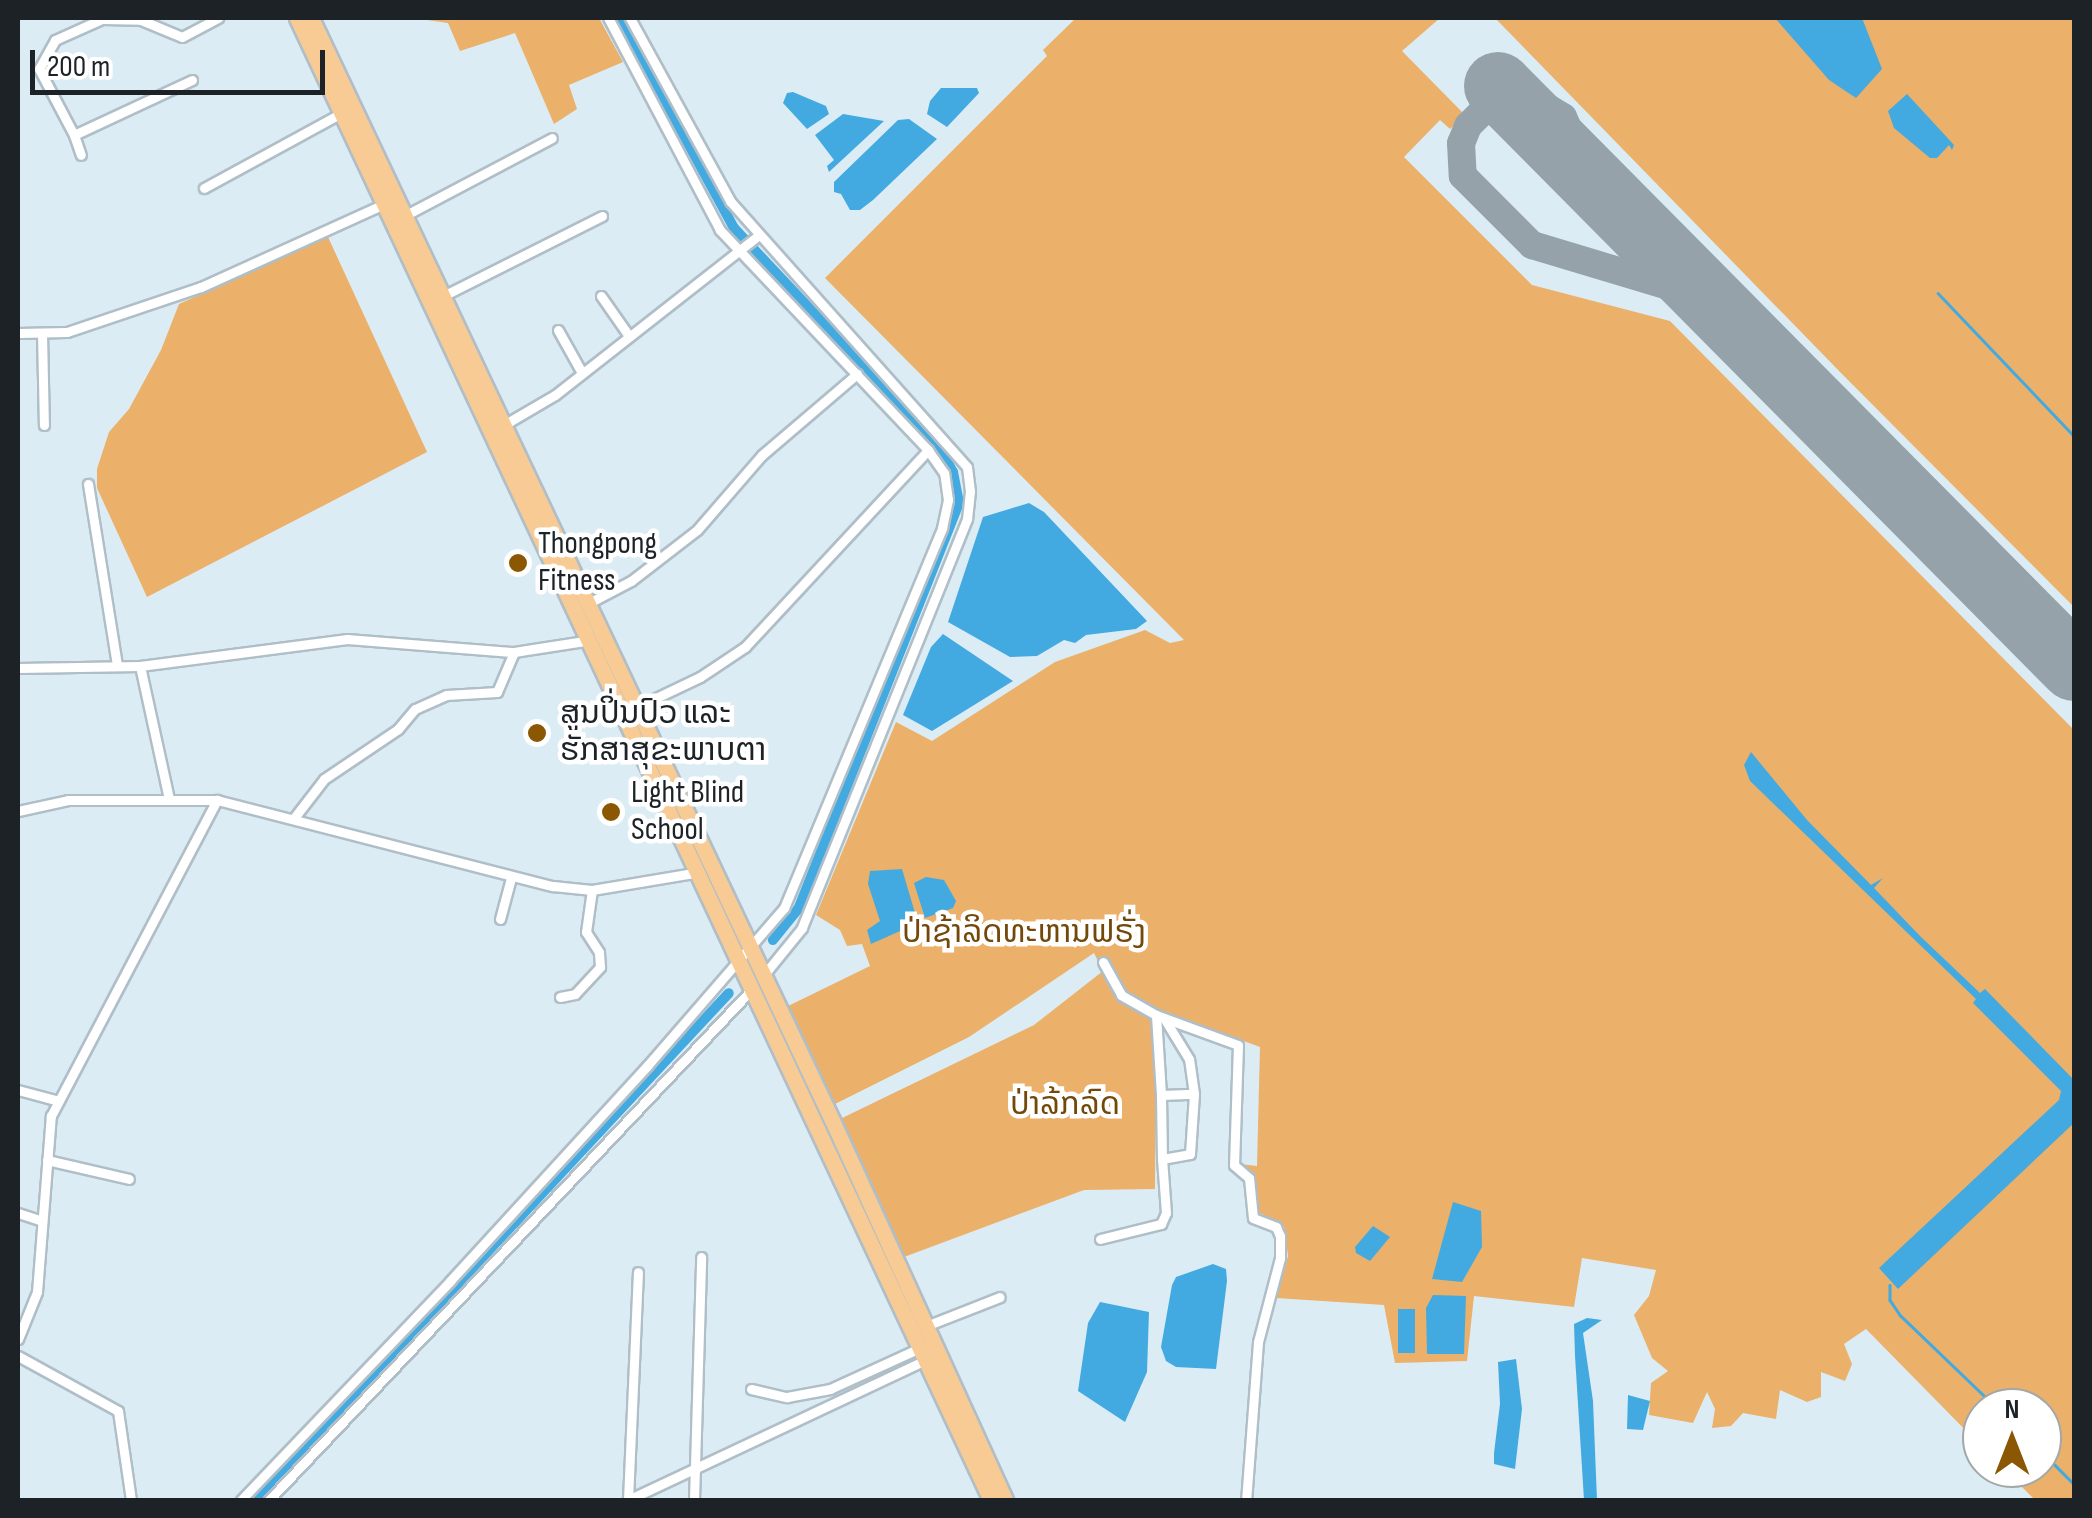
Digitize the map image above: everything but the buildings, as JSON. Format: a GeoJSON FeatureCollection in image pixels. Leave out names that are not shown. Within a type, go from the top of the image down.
{"type":"FeatureCollection","features":[{"type":"Feature","properties":{"kind":"highway"},"geometry":{"type":"LineString","coordinates":[[297,18],[340,114],[442,296],[580,608]]}},
{"type":"Feature","properties":{"kind":"highway"},"geometry":{"type":"LineString","coordinates":[[311,18],[389,201]]}},
{"type":"Feature","properties":{"kind":"highway"},"geometry":{"type":"LineString","coordinates":[[398,218],[580,608],[637,707],[991,1500]]}},
{"type":"Feature","properties":{"kind":"highway"},"geometry":{"type":"LineString","coordinates":[[596,638],[700,872],[746,955]]}},
{"type":"Feature","properties":{"kind":"highway"},"geometry":{"type":"LineString","coordinates":[[758,982],[1006,1500]]}},
{"type":"Feature","properties":{"kind":"street"},"geometry":{"type":"LineString","coordinates":[[80,155],[74,135],[39,70],[55,40],[102,19],[141,20],[182,37],[218,18]]}},
{"type":"Feature","properties":{"kind":"street"},"geometry":{"type":"LineString","coordinates":[[241,1500],[450,1281],[746,955],[784,908],[942,528],[948,500],[944,473],[928,450],[742,248],[720,230],[608,18]]}},
{"type":"Feature","properties":{"kind":"street"},"geometry":{"type":"LineString","coordinates":[[269,1500],[758,982],[802,928],[967,519],[970,491],[966,467],[756,237],[730,201],[630,18]]}},
{"type":"Feature","properties":{"kind":"street"},"geometry":{"type":"LineString","coordinates":[[74,135],[192,80]]}},
{"type":"Feature","properties":{"kind":"street"},"geometry":{"type":"LineString","coordinates":[[204,188],[340,114]]}},
{"type":"Feature","properties":{"kind":"street"},"geometry":{"type":"LineString","coordinates":[[398,218],[552,138]]}},
{"type":"Feature","properties":{"kind":"street"},"geometry":{"type":"LineString","coordinates":[[18,333],[67,332],[201,288],[389,201]]}},
{"type":"Feature","properties":{"kind":"street"},"geometry":{"type":"LineString","coordinates":[[442,296],[602,216]]}},
{"type":"Feature","properties":{"kind":"street"},"geometry":{"type":"LineString","coordinates":[[502,426],[582,373],[756,237]]}},
{"type":"Feature","properties":{"kind":"street"},"geometry":{"type":"LineString","coordinates":[[602,296],[629,336]]}},
{"type":"Feature","properties":{"kind":"street"},"geometry":{"type":"LineString","coordinates":[[558,330],[582,373]]}},
{"type":"Feature","properties":{"kind":"street"},"geometry":{"type":"LineString","coordinates":[[42,333],[44,425]]}},
{"type":"Feature","properties":{"kind":"street"},"geometry":{"type":"LineString","coordinates":[[580,608],[631,582],[686,540],[762,456],[857,374]]}},
{"type":"Feature","properties":{"kind":"street"},"geometry":{"type":"LineString","coordinates":[[637,707],[700,678],[745,646],[928,450]]}},
{"type":"Feature","properties":{"kind":"street"},"geometry":{"type":"LineString","coordinates":[[88,484],[117,666]]}},
{"type":"Feature","properties":{"kind":"street"},"geometry":{"type":"LineString","coordinates":[[18,668],[140,666],[347,639],[514,652],[596,638]]}},
{"type":"Feature","properties":{"kind":"street"},"geometry":{"type":"LineString","coordinates":[[294,818],[324,780],[398,729],[415,709],[446,695],[498,692],[514,652]]}},
{"type":"Feature","properties":{"kind":"street"},"geometry":{"type":"LineString","coordinates":[[140,666],[169,799]]}},
{"type":"Feature","properties":{"kind":"street"},"geometry":{"type":"LineString","coordinates":[[18,811],[68,800],[217,800],[511,878],[592,890],[700,872]]}},
{"type":"Feature","properties":{"kind":"street"},"geometry":{"type":"LineString","coordinates":[[18,1339],[37,1292],[51,1116],[217,800]]}},
{"type":"Feature","properties":{"kind":"street"},"geometry":{"type":"LineString","coordinates":[[500,919],[511,878]]}},
{"type":"Feature","properties":{"kind":"street"},"geometry":{"type":"LineString","coordinates":[[560,997],[575,994],[600,967],[599,952],[586,932],[592,890]]}},
{"type":"Feature","properties":{"kind":"street"},"geometry":{"type":"LineString","coordinates":[[1103,962],[1121,995],[1160,1016],[1238,1046],[1234,1165],[1249,1178],[1253,1218],[1280,1230],[1280,1258],[1258,1342],[1246,1500]]}},
{"type":"Feature","properties":{"kind":"street"},"geometry":{"type":"LineString","coordinates":[[1160,1016],[1189,1059],[1194,1094],[1190,1154],[1162,1159]]}},
{"type":"Feature","properties":{"kind":"street"},"geometry":{"type":"LineString","coordinates":[[1100,1239],[1162,1224],[1166,1213],[1160,1016]]}},
{"type":"Feature","properties":{"kind":"street"},"geometry":{"type":"LineString","coordinates":[[18,1090],[59,1101]]}},
{"type":"Feature","properties":{"kind":"street"},"geometry":{"type":"LineString","coordinates":[[1161,1094],[1194,1094]]}},
{"type":"Feature","properties":{"kind":"street"},"geometry":{"type":"LineString","coordinates":[[47,1160],[129,1179]]}},
{"type":"Feature","properties":{"kind":"street"},"geometry":{"type":"LineString","coordinates":[[18,1213],[42,1221]]}},
{"type":"Feature","properties":{"kind":"street"},"geometry":{"type":"LineString","coordinates":[[694,1500],[701,1257]]}},
{"type":"Feature","properties":{"kind":"street"},"geometry":{"type":"LineString","coordinates":[[638,1272],[628,1500],[696,1471],[923,1354]]}},
{"type":"Feature","properties":{"kind":"street"},"geometry":{"type":"LineString","coordinates":[[926,1326],[1000,1297]]}},
{"type":"Feature","properties":{"kind":"street"},"geometry":{"type":"LineString","coordinates":[[751,1389],[787,1396],[830,1389],[923,1354]]}},
{"type":"Feature","properties":{"kind":"street"},"geometry":{"type":"LineString","coordinates":[[18,1356],[118,1411],[131,1500]]}},
{"type":"Feature","properties":{"kind":"green space"},"geometry":{"type":"Polygon","coordinates":[[[413,18],[599,18],[623,62],[569,85],[577,109],[554,124],[515,33],[460,51],[448,23],[413,18]]]}},
{"type":"Feature","properties":{"kind":"green space"},"geometry":{"type":"Polygon","coordinates":[[[1076,18],[1440,18],[1402,51],[1465,115],[1450,129],[1440,120],[1404,157],[1532,285],[1670,321],[2074,730],[2074,1500],[2035,1500],[2023,1488],[2062,1488],[2062,1388],[1962,1388],[1962,1427],[1866,1329],[1844,1344],[1852,1364],[1845,1381],[1821,1372],[1821,1397],[1807,1402],[1780,1390],[1776,1419],[1743,1413],[1731,1426],[1712,1428],[1715,1409],[1707,1392],[1693,1423],[1649,1415],[1651,1383],[1668,1371],[1652,1358],[1634,1315],[1649,1296],[1656,1270],[1582,1258],[1574,1307],[1474,1296],[1467,1361],[1395,1363],[1384,1305],[1276,1298],[1288,1256],[1284,1226],[1256,1211],[1254,1177],[1239,1164],[1257,1166],[1260,1047],[1162,1011],[1156,1018],[1155,1189],[1084,1190],[904,1257],[838,1120],[1034,1025],[1103,971],[1094,953],[969,1037],[831,1106],[784,1008],[870,966],[862,944],[847,946],[840,930],[816,915],[896,722],[932,741],[1055,662],[1145,630],[1170,643],[1184,640],[825,278],[1047,56],[1043,50],[1076,18]]]}},
{"type":"Feature","properties":{"kind":"green space"},"geometry":{"type":"Polygon","coordinates":[[[1495,18],[2074,18],[2074,607],[1842,374],[1495,18]]]}},
{"type":"Feature","properties":{"kind":"green space"},"geometry":{"type":"Polygon","coordinates":[[[328,237],[427,452],[147,597],[97,488],[97,469],[109,432],[129,409],[161,350],[179,304],[328,237]]]}},
{"type":"Feature","properties":{"kind":"water"},"geometry":{"type":"Polygon","coordinates":[[[1775,18],[1862,18],[1882,69],[1856,98],[1829,80],[1775,18]]]}},
{"type":"Feature","properties":{"kind":"water"},"geometry":{"type":"Polygon","coordinates":[[[941,88],[977,88],[979,93],[947,127],[927,114],[930,101],[941,88]]]}},
{"type":"Feature","properties":{"kind":"water"},"geometry":{"type":"Polygon","coordinates":[[[787,93],[826,106],[829,114],[807,129],[783,103],[787,93]]]}},
{"type":"Feature","properties":{"kind":"water"},"geometry":{"type":"Polygon","coordinates":[[[1907,94],[1954,145],[1952,150],[1949,145],[1937,158],[1930,158],[1894,128],[1888,111],[1907,94]]]}},
{"type":"Feature","properties":{"kind":"water"},"geometry":{"type":"Polygon","coordinates":[[[843,114],[884,121],[829,172],[827,166],[834,160],[815,135],[843,114]]]}},
{"type":"Feature","properties":{"kind":"water"},"geometry":{"type":"Polygon","coordinates":[[[909,119],[937,139],[873,200],[860,210],[850,210],[841,194],[834,192],[834,182],[898,120],[909,119]]]}},
{"type":"Feature","properties":{"kind":"water"},"geometry":{"type":"Polygon","coordinates":[[[1029,503],[1044,512],[1147,621],[1136,629],[1086,635],[1075,643],[1064,640],[1037,656],[1010,657],[948,622],[983,517],[1029,503]]]}},
{"type":"Feature","properties":{"kind":"water"},"geometry":{"type":"Polygon","coordinates":[[[943,634],[1013,681],[932,731],[903,715],[931,647],[943,634]]]}},
{"type":"Feature","properties":{"kind":"water"},"geometry":{"type":"Polygon","coordinates":[[[1751,752],[1807,820],[1871,885],[1883,878],[1874,888],[1920,936],[1980,993],[1985,989],[2074,1080],[2074,1123],[1898,1289],[1879,1268],[2059,1100],[2061,1091],[1973,1003],[1976,999],[1750,781],[1744,765],[1751,752]]]}},
{"type":"Feature","properties":{"kind":"water"},"geometry":{"type":"Polygon","coordinates":[[[902,869],[918,923],[871,944],[867,930],[880,921],[868,884],[870,871],[902,869]]]}},
{"type":"Feature","properties":{"kind":"water"},"geometry":{"type":"Polygon","coordinates":[[[926,877],[944,880],[956,901],[953,908],[925,918],[914,883],[926,877]]]}},
{"type":"Feature","properties":{"kind":"water"},"geometry":{"type":"Polygon","coordinates":[[[1453,1202],[1481,1211],[1482,1247],[1462,1282],[1432,1279],[1453,1202]]]}},
{"type":"Feature","properties":{"kind":"water"},"geometry":{"type":"Polygon","coordinates":[[[1373,1226],[1390,1237],[1370,1261],[1356,1253],[1355,1247],[1373,1226]]]}},
{"type":"Feature","properties":{"kind":"water"},"geometry":{"type":"Polygon","coordinates":[[[1213,1264],[1226,1269],[1227,1281],[1216,1369],[1176,1367],[1166,1361],[1161,1347],[1172,1285],[1176,1277],[1213,1264]]]}},
{"type":"Feature","properties":{"kind":"water"},"geometry":{"type":"Polygon","coordinates":[[[1433,1295],[1466,1296],[1464,1354],[1427,1354],[1426,1308],[1433,1295]]]}},
{"type":"Feature","properties":{"kind":"water"},"geometry":{"type":"Polygon","coordinates":[[[1100,1302],[1149,1312],[1147,1372],[1125,1422],[1078,1391],[1088,1323],[1100,1302]]]}},
{"type":"Feature","properties":{"kind":"water"},"geometry":{"type":"Polygon","coordinates":[[[1398,1309],[1415,1309],[1415,1353],[1398,1353],[1398,1309]]]}},
{"type":"Feature","properties":{"kind":"water"},"geometry":{"type":"Polygon","coordinates":[[[1587,1318],[1602,1320],[1583,1333],[1593,1401],[1597,1500],[1584,1500],[1575,1356],[1574,1324],[1587,1318]]]}},
{"type":"Feature","properties":{"kind":"water"},"geometry":{"type":"Polygon","coordinates":[[[1516,1359],[1522,1409],[1515,1469],[1494,1464],[1494,1453],[1500,1404],[1498,1362],[1516,1359]]]}},
{"type":"Feature","properties":{"kind":"water"},"geometry":{"type":"Polygon","coordinates":[[[1628,1395],[1650,1401],[1643,1430],[1627,1429],[1628,1395]]]}},
{"type":"Feature","properties":{"kind":"waterway"},"geometry":{"type":"LineString","coordinates":[[620,18],[734,228],[938,445],[953,472],[959,503],[798,909],[773,940]]}},
{"type":"Feature","properties":{"kind":"waterway"},"geometry":{"type":"LineString","coordinates":[[1938,293],[2074,436]]}},
{"type":"Feature","properties":{"kind":"waterway"},"geometry":{"type":"LineString","coordinates":[[256,1500],[729,993]]}},
{"type":"Feature","properties":{"kind":"waterway"},"geometry":{"type":"LineString","coordinates":[[1890,1285],[1890,1300],[1900,1315],[1976,1388]]}},
{"type":"Feature","properties":{"kind":"waterway"},"geometry":{"type":"LineString","coordinates":[[2062,1472],[2074,1484]]}},
{"type":"Feature","properties":{"kind":"taxiway"},"geometry":{"type":"LineString","coordinates":[[1592,181],[1563,117],[1535,100],[1510,98],[1486,108],[1468,126],[1461,143],[1463,176],[1532,245],[1692,293],[1754,344]]}},
{"type":"Feature","properties":{"kind":"runway"},"geometry":{"type":"LineString","coordinates":[[1498,86],[2074,667]]}},
{"type":"Feature","properties":{"kind":"place","name":"Thongpong Fitness"},"geometry":{"type":"Point","coordinates":[518,563]}},
{"type":"Feature","properties":{"kind":"place","name":"ສູນປິ່ນປົວ ແລະ ຮັກສາສຸຂະພາບຕາ"},"geometry":{"type":"Point","coordinates":[537,733]}},
{"type":"Feature","properties":{"kind":"place","name":"Light Blind School"},"geometry":{"type":"Point","coordinates":[611,812]}},
{"type":"Feature","properties":{"kind":"park label","name":"ປ່າຊ້າລິດທະຫານຟຣັ່ງ"},"geometry":{"type":"Point","coordinates":[1024,933]}},
{"type":"Feature","properties":{"kind":"park label","name":"ປ່າລ້ກລົດ"},"geometry":{"type":"Point","coordinates":[1065,1105]}}]}
